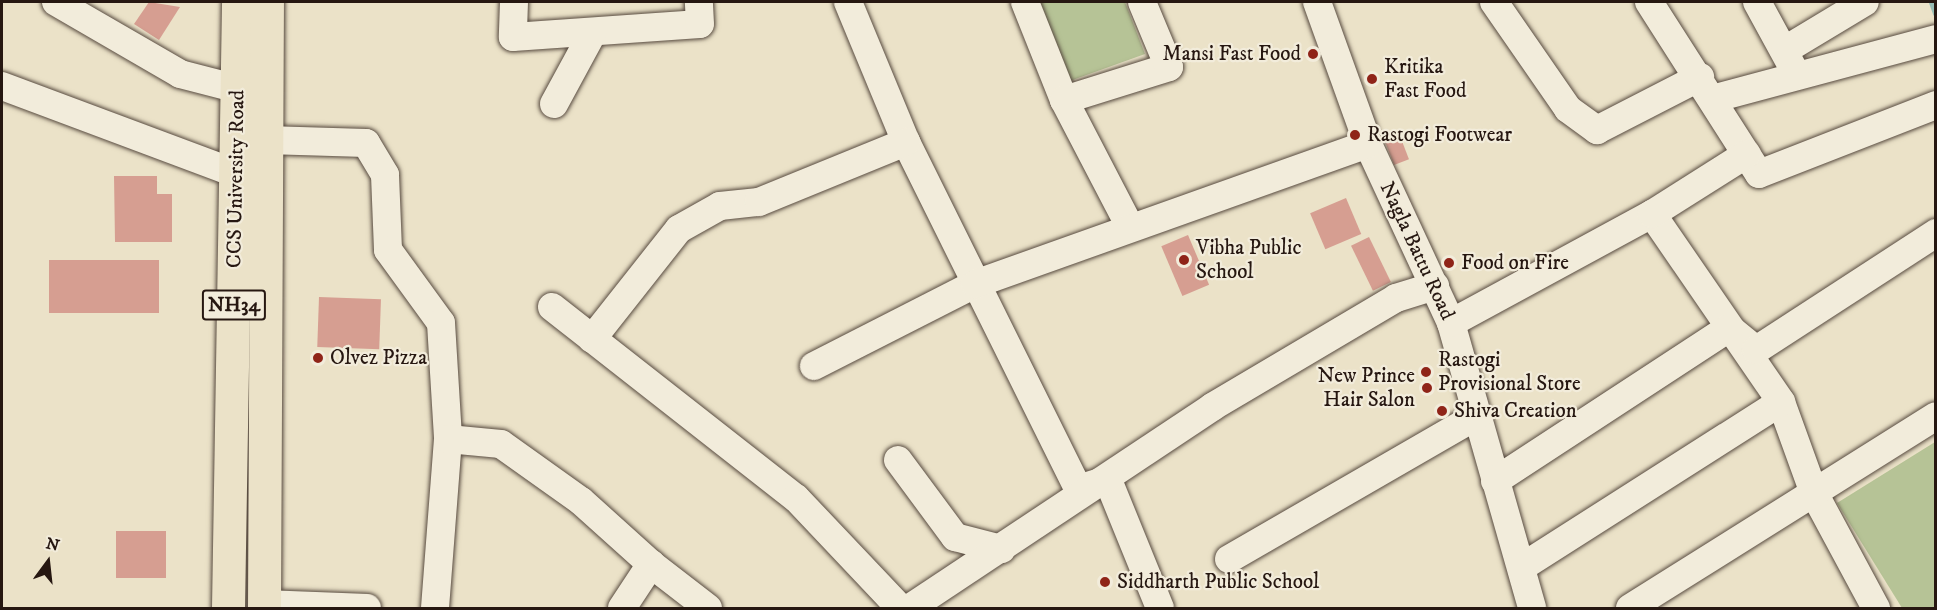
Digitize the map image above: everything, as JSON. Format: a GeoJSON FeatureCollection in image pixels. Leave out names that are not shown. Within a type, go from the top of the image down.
{"type":"FeatureCollection","features":[{"type":"Feature","properties":{"kind":"highway","name":"CCS University Road"},"geometry":{"type":"LineString","coordinates":[[228,609],[237,174],[238,2]]}},
{"type":"Feature","properties":{"kind":"highway","name":"CCS University Road"},"geometry":{"type":"LineString","coordinates":[[264,606],[267,2]]}},
{"type":"Feature","properties":{"kind":"street"},"geometry":{"type":"LineString","coordinates":[[56,2],[180,74],[238,89]]}},
{"type":"Feature","properties":{"kind":"street"},"geometry":{"type":"LineString","coordinates":[[514,2],[513,37],[591,34],[700,24],[699,2]]}},
{"type":"Feature","properties":{"kind":"street"},"geometry":{"type":"LineString","coordinates":[[848,2],[906,142],[1078,489],[1108,480]]}},
{"type":"Feature","properties":{"kind":"street"},"geometry":{"type":"LineString","coordinates":[[1025,2],[1064,100],[1130,227]]}},
{"type":"Feature","properties":{"kind":"street"},"geometry":{"type":"LineString","coordinates":[[1064,100],[1169,67],[1142,2]]}},
{"type":"Feature","properties":{"kind":"street","name":"Nagla Battu Road"},"geometry":{"type":"LineString","coordinates":[[1317,2],[1368,144],[1451,322],[1532,609]]}},
{"type":"Feature","properties":{"kind":"street"},"geometry":{"type":"LineString","coordinates":[[1494,2],[1568,109],[1597,129],[1706,88],[1791,63],[1935,39]]}},
{"type":"Feature","properties":{"kind":"street"},"geometry":{"type":"LineString","coordinates":[[1649,2],[1759,174],[1935,105]]}},
{"type":"Feature","properties":{"kind":"street"},"geometry":{"type":"LineString","coordinates":[[1757,2],[1791,63]]}},
{"type":"Feature","properties":{"kind":"street"},"geometry":{"type":"LineString","coordinates":[[1791,63],[1865,2]]}},
{"type":"Feature","properties":{"kind":"street"},"geometry":{"type":"LineString","coordinates":[[554,104],[591,34]]}},
{"type":"Feature","properties":{"kind":"street"},"geometry":{"type":"LineString","coordinates":[[2,86],[237,174]]}},
{"type":"Feature","properties":{"kind":"street"},"geometry":{"type":"LineString","coordinates":[[266,140],[366,143],[385,175],[388,250],[441,323],[448,439],[435,609]]}},
{"type":"Feature","properties":{"kind":"street"},"geometry":{"type":"LineString","coordinates":[[592,339],[679,229],[720,206],[759,202],[906,142]]}},
{"type":"Feature","properties":{"kind":"street"},"geometry":{"type":"LineString","coordinates":[[814,366],[975,284],[1368,144]]}},
{"type":"Feature","properties":{"kind":"street"},"geometry":{"type":"LineString","coordinates":[[1451,322],[1652,214],[1747,154]]}},
{"type":"Feature","properties":{"kind":"street"},"geometry":{"type":"LineString","coordinates":[[1652,214],[1781,402],[1814,493],[1876,609]]}},
{"type":"Feature","properties":{"kind":"street"},"geometry":{"type":"LineString","coordinates":[[1729,328],[1756,350],[1935,233]]}},
{"type":"Feature","properties":{"kind":"street"},"geometry":{"type":"LineString","coordinates":[[909,609],[1108,480],[1204,400],[1396,298],[1435,286]]}},
{"type":"Feature","properties":{"kind":"street"},"geometry":{"type":"LineString","coordinates":[[552,307],[796,498],[900,609]]}},
{"type":"Feature","properties":{"kind":"street"},"geometry":{"type":"LineString","coordinates":[[1495,481],[1729,328]]}},
{"type":"Feature","properties":{"kind":"street"},"geometry":{"type":"LineString","coordinates":[[1522,567],[1781,402]]}},
{"type":"Feature","properties":{"kind":"street"},"geometry":{"type":"LineString","coordinates":[[1229,559],[1478,415]]}},
{"type":"Feature","properties":{"kind":"street"},"geometry":{"type":"LineString","coordinates":[[1630,609],[1935,416]]}},
{"type":"Feature","properties":{"kind":"street"},"geometry":{"type":"LineString","coordinates":[[448,439],[501,444],[581,501],[651,564],[708,609]]}},
{"type":"Feature","properties":{"kind":"street"},"geometry":{"type":"LineString","coordinates":[[898,460],[955,537],[1001,549]]}},
{"type":"Feature","properties":{"kind":"street"},"geometry":{"type":"LineString","coordinates":[[1108,480],[1160,609]]}},
{"type":"Feature","properties":{"kind":"street"},"geometry":{"type":"LineString","coordinates":[[622,609],[651,564]]}},
{"type":"Feature","properties":{"kind":"street"},"geometry":{"type":"LineString","coordinates":[[264,606],[367,609]]}},
{"type":"Feature","properties":{"kind":"green space"},"geometry":{"type":"Polygon","coordinates":[[[1037,2],[1125,2],[1145,54],[1067,82],[1037,2]]]}},
{"type":"Feature","properties":{"kind":"green space"},"geometry":{"type":"Polygon","coordinates":[[[1935,442],[1935,608],[1902,608],[1837,503],[1935,442]]]}},
{"type":"Feature","properties":{"kind":"building"},"geometry":{"type":"Polygon","coordinates":[[[149,2],[180,7],[159,40],[134,24],[149,2]]]}},
{"type":"Feature","properties":{"kind":"building"},"geometry":{"type":"Polygon","coordinates":[[[1400,136],[1409,159],[1394,165],[1385,142],[1400,136]]]}},
{"type":"Feature","properties":{"kind":"building"},"geometry":{"type":"Polygon","coordinates":[[[114,176],[157,176],[157,194],[172,194],[172,242],[115,242],[114,176]]]}},
{"type":"Feature","properties":{"kind":"building"},"geometry":{"type":"Polygon","coordinates":[[[1346,198],[1361,234],[1325,249],[1310,213],[1346,198]]]}},
{"type":"Feature","properties":{"kind":"building"},"geometry":{"type":"Polygon","coordinates":[[[1188,235],[1209,285],[1182,296],[1161,246],[1188,235]]]}},
{"type":"Feature","properties":{"kind":"building"},"geometry":{"type":"Polygon","coordinates":[[[1369,237],[1391,282],[1373,291],[1351,246],[1369,237]]]}},
{"type":"Feature","properties":{"kind":"building"},"geometry":{"type":"Polygon","coordinates":[[[49,260],[159,260],[159,313],[49,313],[49,260]]]}},
{"type":"Feature","properties":{"kind":"building"},"geometry":{"type":"Polygon","coordinates":[[[319,297],[381,299],[379,349],[317,347],[319,297]]]}},
{"type":"Feature","properties":{"kind":"building"},"geometry":{"type":"Polygon","coordinates":[[[116,531],[166,531],[166,578],[116,578],[116,531]]]}},
{"type":"Feature","properties":{"kind":"waterway"},"geometry":{"type":"LineString","coordinates":[[1932,2],[1936,13]]}},
{"type":"Feature","properties":{"kind":"place","name":"Mansi Fast Food"},"geometry":{"type":"Point","coordinates":[1313,54]}},
{"type":"Feature","properties":{"kind":"place","name":"Kritika Fast Food"},"geometry":{"type":"Point","coordinates":[1372,79]}},
{"type":"Feature","properties":{"kind":"place","name":"Rastogi Footwear"},"geometry":{"type":"Point","coordinates":[1355,135]}},
{"type":"Feature","properties":{"kind":"place","name":"Vibha Public School"},"geometry":{"type":"Point","coordinates":[1184,260]}},
{"type":"Feature","properties":{"kind":"place","name":"Food on Fire"},"geometry":{"type":"Point","coordinates":[1449,263]}},
{"type":"Feature","properties":{"kind":"place","name":"Olvez Pizza"},"geometry":{"type":"Point","coordinates":[318,358]}},
{"type":"Feature","properties":{"kind":"place","name":"Rastogi Provisional Store"},"geometry":{"type":"Point","coordinates":[1426,372]}},
{"type":"Feature","properties":{"kind":"place","name":"New Prince Hair Salon"},"geometry":{"type":"Point","coordinates":[1427,388]}},
{"type":"Feature","properties":{"kind":"place","name":"Shiva Creation"},"geometry":{"type":"Point","coordinates":[1442,411]}},
{"type":"Feature","properties":{"kind":"place","name":"Siddharth Public School"},"geometry":{"type":"Point","coordinates":[1105,582]}}]}
